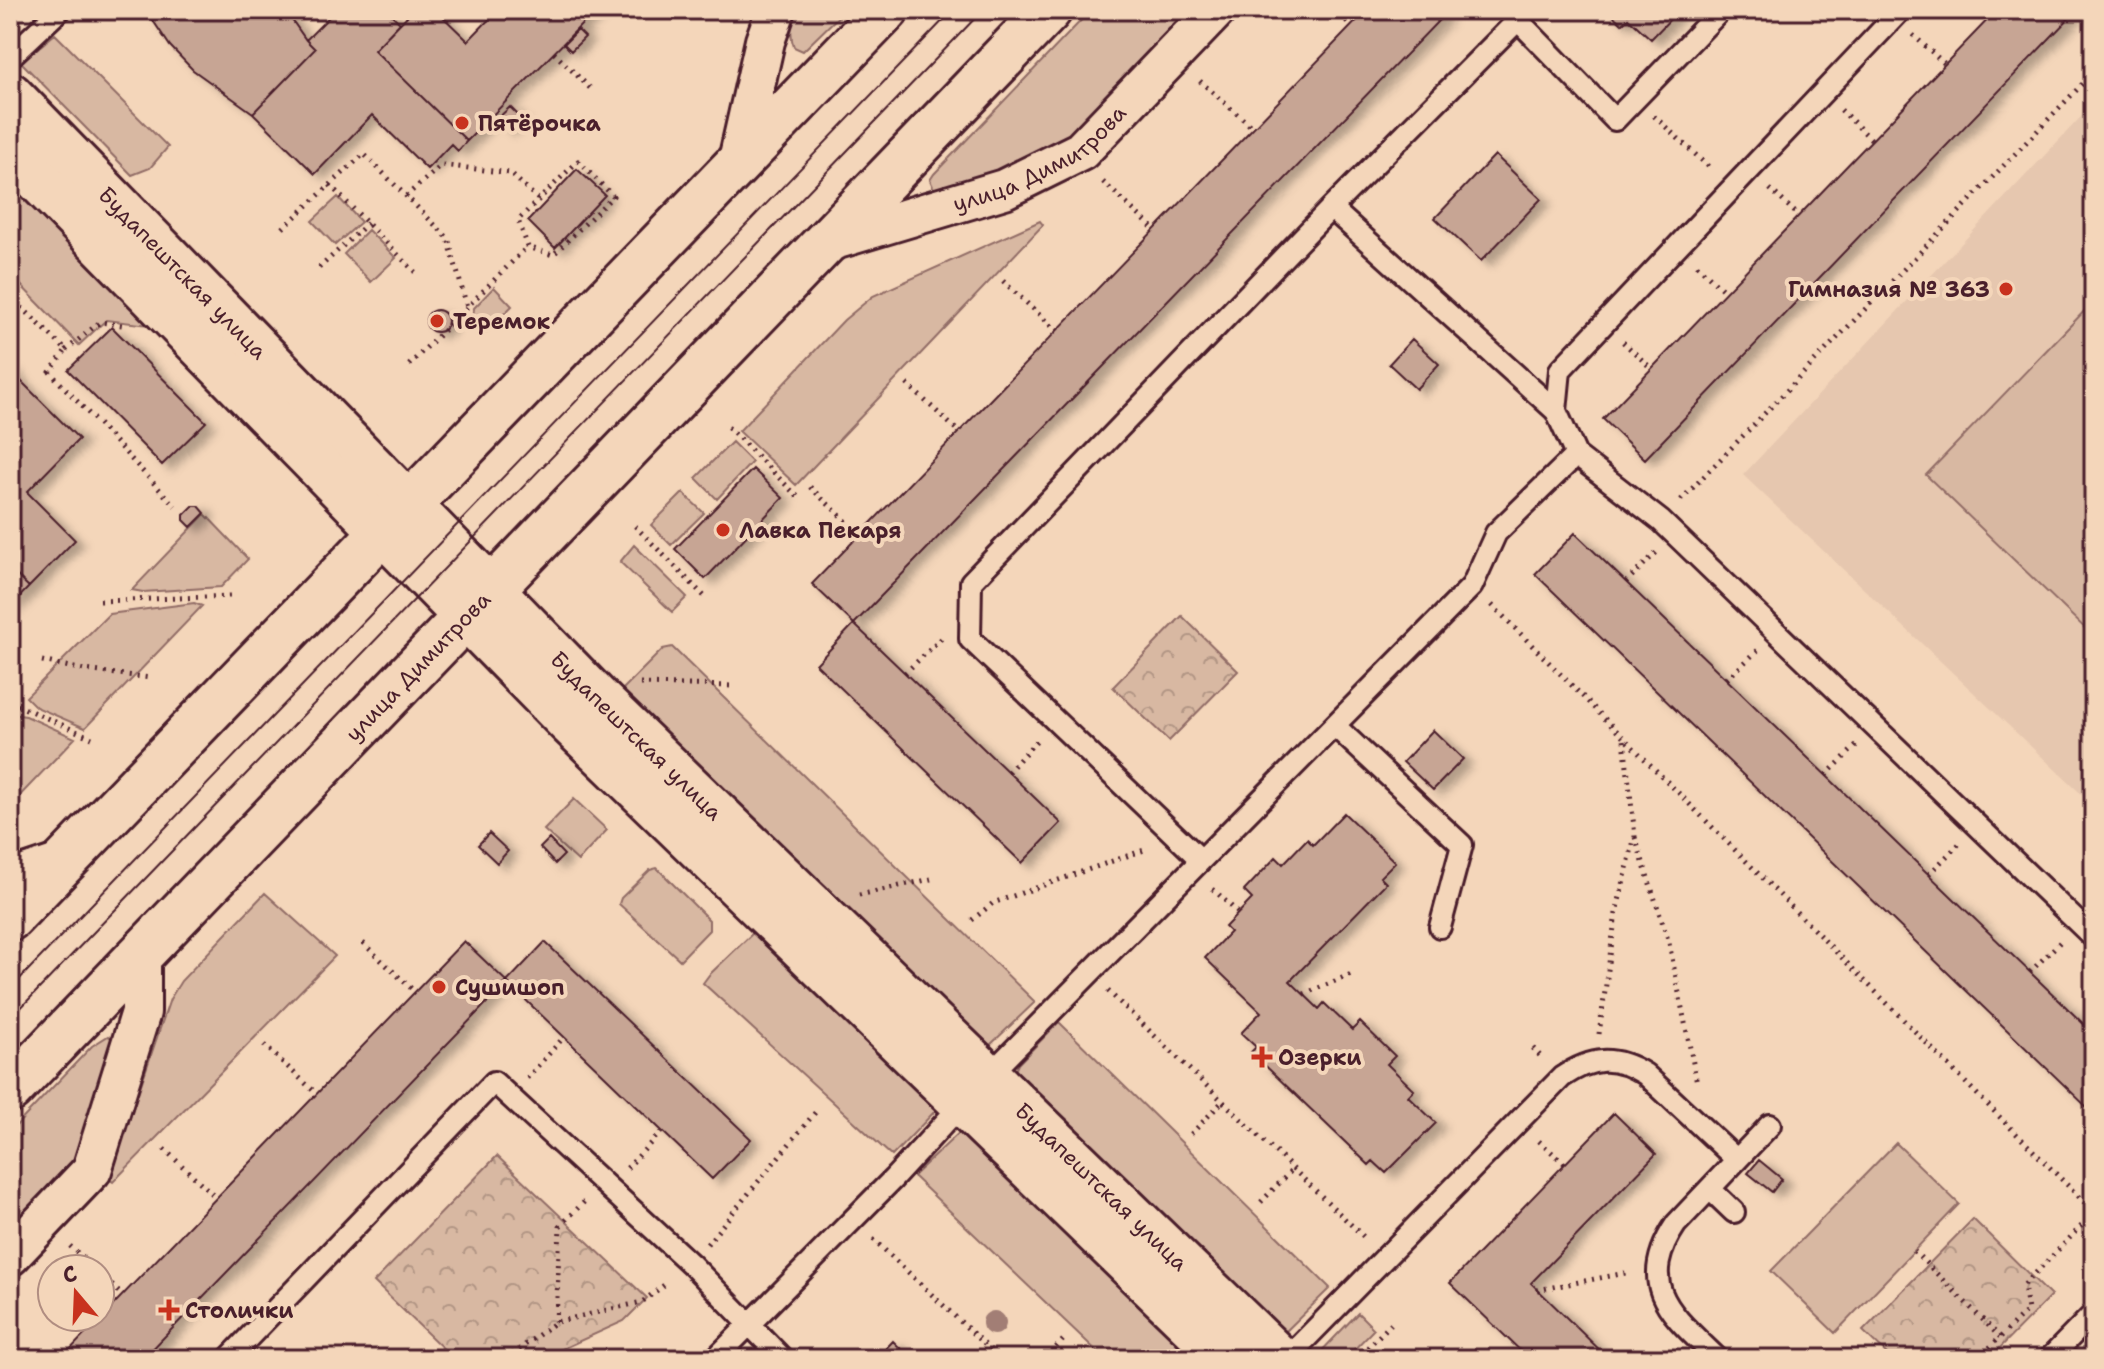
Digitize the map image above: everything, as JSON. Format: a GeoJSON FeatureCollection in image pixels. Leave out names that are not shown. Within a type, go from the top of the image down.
{"type":"FeatureCollection","features":[{"type":"Feature","properties":{"kind":"street"},"geometry":{"type":"LineString","coordinates":[[737,165],[765,41],[776,10]]}},
{"type":"Feature","properties":{"kind":"street"},"geometry":{"type":"LineString","coordinates":[[10,918],[886,10]]}},
{"type":"Feature","properties":{"kind":"street","name":"улица Димитрова"},"geometry":{"type":"LineString","coordinates":[[10,1090],[1049,10]]}},
{"type":"Feature","properties":{"kind":"street","name":"улица Димитрова"},"geometry":{"type":"LineString","coordinates":[[824,243],[1004,189],[1081,151],[1216,10]]}},
{"type":"Feature","properties":{"kind":"street","name":"Будапештская улица"},"geometry":{"type":"LineString","coordinates":[[10,95],[478,604],[671,823],[1283,1359]]}},
{"type":"Feature","properties":{"kind":"street","name":"Будапештская улица"},"geometry":{"type":"LineString","coordinates":[[10,151],[396,518]]}},
{"type":"Feature","properties":{"kind":"street"},"geometry":{"type":"LineString","coordinates":[[10,880],[64,862]]}},
{"type":"Feature","properties":{"kind":"street"},"geometry":{"type":"LineString","coordinates":[[10,1256],[92,1170],[141,1012],[141,954]]}},
{"type":"Feature","properties":{"kind":"street","name":"Будапештская улица"},"geometry":{"type":"LineString","coordinates":[[975,1089],[1227,1359]]}},
{"type":"Feature","properties":{"kind":"lane"},"geometry":{"type":"LineString","coordinates":[[10,57],[60,10]]}},
{"type":"Feature","properties":{"kind":"lane"},"geometry":{"type":"LineString","coordinates":[[1201,860],[970,639],[971,582],[1513,15],[1615,120],[1721,10]]}},
{"type":"Feature","properties":{"kind":"lane"},"geometry":{"type":"LineString","coordinates":[[1556,411],[1560,370],[1898,14]]}},
{"type":"Feature","properties":{"kind":"lane"},"geometry":{"type":"LineString","coordinates":[[1331,208],[1556,411],[1576,455],[1668,528],[2086,931]]}},
{"type":"Feature","properties":{"kind":"lane"},"geometry":{"type":"LineString","coordinates":[[715,1359],[975,1089],[1472,586],[1496,533],[1576,455]]}},
{"type":"Feature","properties":{"kind":"lane"},"geometry":{"type":"LineString","coordinates":[[1335,726],[1462,845],[1440,927]]}},
{"type":"Feature","properties":{"kind":"lane"},"geometry":{"type":"LineString","coordinates":[[1283,1359],[1562,1077],[1578,1066],[1598,1060],[1615,1060],[1631,1065],[1645,1074],[1737,1160]]}},
{"type":"Feature","properties":{"kind":"lane"},"geometry":{"type":"LineString","coordinates":[[228,1359],[494,1082],[691,1264],[783,1359]]}},
{"type":"Feature","properties":{"kind":"lane"},"geometry":{"type":"LineString","coordinates":[[1718,1359],[1671,1313],[1662,1296],[1657,1278],[1658,1267],[1665,1240],[1676,1224],[1770,1125]]}},
{"type":"Feature","properties":{"kind":"lane"},"geometry":{"type":"LineString","coordinates":[[1710,1189],[1734,1212]]}},
{"type":"Feature","properties":{"kind":"lane"},"geometry":{"type":"LineString","coordinates":[[2049,1359],[2094,1313]]}},
{"type":"Feature","properties":{"kind":"path"},"geometry":{"type":"LineString","coordinates":[[1334,10],[1352,26]]}},
{"type":"Feature","properties":{"kind":"path"},"geometry":{"type":"LineString","coordinates":[[1898,14],[1945,64]]}},
{"type":"Feature","properties":{"kind":"path"},"geometry":{"type":"LineString","coordinates":[[554,53],[591,89]]}},
{"type":"Feature","properties":{"kind":"path"},"geometry":{"type":"LineString","coordinates":[[1626,582],[1668,528],[2094,72]]}},
{"type":"Feature","properties":{"kind":"path"},"geometry":{"type":"LineString","coordinates":[[1196,77],[1253,128]]}},
{"type":"Feature","properties":{"kind":"path"},"geometry":{"type":"LineString","coordinates":[[1823,93],[1872,140]]}},
{"type":"Feature","properties":{"kind":"path"},"geometry":{"type":"LineString","coordinates":[[1636,99],[1732,189]]}},
{"type":"Feature","properties":{"kind":"path"},"geometry":{"type":"LineString","coordinates":[[283,228],[364,154],[448,238],[467,307]]}},
{"type":"Feature","properties":{"kind":"path"},"geometry":{"type":"LineString","coordinates":[[578,161],[613,196],[553,255],[528,247],[518,220],[578,161]]}},
{"type":"Feature","properties":{"kind":"path"},"geometry":{"type":"LineString","coordinates":[[406,196],[442,165],[510,173],[539,200]]}},
{"type":"Feature","properties":{"kind":"path"},"geometry":{"type":"LineString","coordinates":[[1750,170],[1799,216]]}},
{"type":"Feature","properties":{"kind":"path"},"geometry":{"type":"LineString","coordinates":[[1099,178],[1155,230]]}},
{"type":"Feature","properties":{"kind":"path"},"geometry":{"type":"LineString","coordinates":[[330,185],[415,272]]}},
{"type":"Feature","properties":{"kind":"path"},"geometry":{"type":"LineString","coordinates":[[319,268],[368,223]]}},
{"type":"Feature","properties":{"kind":"path"},"geometry":{"type":"LineString","coordinates":[[1677,246],[1725,292]]}},
{"type":"Feature","properties":{"kind":"path"},"geometry":{"type":"LineString","coordinates":[[409,365],[528,247]]}},
{"type":"Feature","properties":{"kind":"path"},"geometry":{"type":"LineString","coordinates":[[1003,281],[1057,331]]}},
{"type":"Feature","properties":{"kind":"path"},"geometry":{"type":"LineString","coordinates":[[10,296],[66,350],[50,372],[175,506]]}},
{"type":"Feature","properties":{"kind":"path"},"geometry":{"type":"LineString","coordinates":[[1603,325],[1652,369]]}},
{"type":"Feature","properties":{"kind":"path"},"geometry":{"type":"LineString","coordinates":[[907,384],[959,432]]}},
{"type":"Feature","properties":{"kind":"path"},"geometry":{"type":"LineString","coordinates":[[728,427],[799,498]]}},
{"type":"Feature","properties":{"kind":"path"},"geometry":{"type":"LineString","coordinates":[[810,487],[860,534]]}},
{"type":"Feature","properties":{"kind":"path"},"geometry":{"type":"LineString","coordinates":[[635,526],[706,598]]}},
{"type":"Feature","properties":{"kind":"path"},"geometry":{"type":"LineString","coordinates":[[1472,586],[2094,1212],[2024,1285],[2028,1310],[1978,1359]]}},
{"type":"Feature","properties":{"kind":"path"},"geometry":{"type":"LineString","coordinates":[[100,601],[231,596]]}},
{"type":"Feature","properties":{"kind":"path"},"geometry":{"type":"LineString","coordinates":[[1727,679],[1776,632]]}},
{"type":"Feature","properties":{"kind":"path"},"geometry":{"type":"LineString","coordinates":[[905,673],[940,638],[970,639]]}},
{"type":"Feature","properties":{"kind":"path"},"geometry":{"type":"LineString","coordinates":[[42,661],[84,670],[151,678]]}},
{"type":"Feature","properties":{"kind":"path"},"geometry":{"type":"LineString","coordinates":[[627,684],[735,686]]}},
{"type":"Feature","properties":{"kind":"path"},"geometry":{"type":"LineString","coordinates":[[10,702],[92,738]]}},
{"type":"Feature","properties":{"kind":"path"},"geometry":{"type":"LineString","coordinates":[[1008,772],[1055,720]]}},
{"type":"Feature","properties":{"kind":"path"},"geometry":{"type":"LineString","coordinates":[[1826,775],[1875,727]]}},
{"type":"Feature","properties":{"kind":"path"},"geometry":{"type":"LineString","coordinates":[[1624,739],[1635,836],[1669,943],[1700,1102],[1702,1127]]}},
{"type":"Feature","properties":{"kind":"path"},"geometry":{"type":"LineString","coordinates":[[1929,874],[1978,826]]}},
{"type":"Feature","properties":{"kind":"path"},"geometry":{"type":"LineString","coordinates":[[1598,1060],[1609,954],[1635,836]]}},
{"type":"Feature","properties":{"kind":"path"},"geometry":{"type":"LineString","coordinates":[[972,920],[993,903],[1179,838]]}},
{"type":"Feature","properties":{"kind":"path"},"geometry":{"type":"LineString","coordinates":[[1210,887],[1238,913]]}},
{"type":"Feature","properties":{"kind":"path"},"geometry":{"type":"LineString","coordinates":[[2030,972],[2086,931]]}},
{"type":"Feature","properties":{"kind":"path"},"geometry":{"type":"LineString","coordinates":[[363,943],[415,992]]}},
{"type":"Feature","properties":{"kind":"path"},"geometry":{"type":"LineString","coordinates":[[1090,973],[1385,1258]]}},
{"type":"Feature","properties":{"kind":"path"},"geometry":{"type":"LineString","coordinates":[[1304,994],[1354,973]]}},
{"type":"Feature","properties":{"kind":"path"},"geometry":{"type":"LineString","coordinates":[[510,1097],[564,1037]]}},
{"type":"Feature","properties":{"kind":"path"},"geometry":{"type":"LineString","coordinates":[[264,1045],[317,1094]]}},
{"type":"Feature","properties":{"kind":"path"},"geometry":{"type":"LineString","coordinates":[[1191,1134],[1223,1101]]}},
{"type":"Feature","properties":{"kind":"path"},"geometry":{"type":"LineString","coordinates":[[556,1322],[560,1226],[662,1131]]}},
{"type":"Feature","properties":{"kind":"path"},"geometry":{"type":"LineString","coordinates":[[164,1149],[217,1198]]}},
{"type":"Feature","properties":{"kind":"path"},"geometry":{"type":"LineString","coordinates":[[1261,1202],[1293,1169]]}},
{"type":"Feature","properties":{"kind":"path"},"geometry":{"type":"LineString","coordinates":[[853,1218],[1000,1359]]}},
{"type":"Feature","properties":{"kind":"path"},"geometry":{"type":"LineString","coordinates":[[70,1246],[78,1253]]}},
{"type":"Feature","properties":{"kind":"path"},"geometry":{"type":"LineString","coordinates":[[1914,1251],[2000,1337]]}},
{"type":"Feature","properties":{"kind":"path"},"geometry":{"type":"LineString","coordinates":[[1537,1290],[1658,1267]]}},
{"type":"Feature","properties":{"kind":"path"},"geometry":{"type":"LineString","coordinates":[[116,1289],[122,1295]]}},
{"type":"Feature","properties":{"kind":"path"},"geometry":{"type":"LineString","coordinates":[[1356,1359],[1391,1324]]}},
{"type":"Feature","properties":{"kind":"path"},"geometry":{"type":"LineString","coordinates":[[1045,1359],[1065,1338]]}},
{"type":"Feature","properties":{"kind":"shaded area","name":"Гимназия № 363"},"geometry":{"type":"Polygon","coordinates":[[[2094,103],[2094,806],[1743,475],[2094,103]]]}},
{"type":"Feature","properties":{"kind":"green space"},"geometry":{"type":"Polygon","coordinates":[[[795,10],[845,10],[803,51],[794,47],[792,42],[795,10]]]}},
{"type":"Feature","properties":{"kind":"green space"},"geometry":{"type":"Polygon","coordinates":[[[1091,10],[1189,10],[1066,138],[1003,172],[934,189],[930,180],[934,174],[1091,10]]]}},
{"type":"Feature","properties":{"kind":"green space"},"geometry":{"type":"Polygon","coordinates":[[[55,34],[168,147],[150,168],[132,175],[21,62],[55,34]]]}},
{"type":"Feature","properties":{"kind":"green space"},"geometry":{"type":"Polygon","coordinates":[[[10,183],[149,325],[106,320],[79,345],[10,274],[10,183]]]}},
{"type":"Feature","properties":{"kind":"green space"},"geometry":{"type":"Polygon","coordinates":[[[338,197],[361,222],[335,245],[312,221],[338,197]]]}},
{"type":"Feature","properties":{"kind":"green space"},"geometry":{"type":"Polygon","coordinates":[[[1040,221],[1043,225],[796,485],[739,431],[844,320],[873,296],[1040,221]]]}},
{"type":"Feature","properties":{"kind":"green space"},"geometry":{"type":"Polygon","coordinates":[[[368,230],[396,258],[371,282],[344,254],[368,230]]]}},
{"type":"Feature","properties":{"kind":"green space"},"geometry":{"type":"Polygon","coordinates":[[[494,287],[512,306],[484,334],[472,325],[474,308],[494,287]]]}},
{"type":"Feature","properties":{"kind":"green space"},"geometry":{"type":"Polygon","coordinates":[[[2094,301],[2094,637],[1926,475],[2094,301]]]}},
{"type":"Feature","properties":{"kind":"green space"},"geometry":{"type":"Polygon","coordinates":[[[732,442],[752,462],[717,499],[696,478],[732,442]]]}},
{"type":"Feature","properties":{"kind":"green space"},"geometry":{"type":"Polygon","coordinates":[[[683,493],[704,513],[671,545],[651,525],[683,493]]]}},
{"type":"Feature","properties":{"kind":"green space"},"geometry":{"type":"Polygon","coordinates":[[[205,514],[248,559],[221,587],[132,590],[205,514]]]}},
{"type":"Feature","properties":{"kind":"green space"},"geometry":{"type":"Polygon","coordinates":[[[634,545],[687,597],[672,612],[620,562],[634,545]]]}},
{"type":"Feature","properties":{"kind":"green space"},"geometry":{"type":"Polygon","coordinates":[[[194,603],[202,606],[85,728],[36,707],[26,697],[109,614],[194,603]]]}},
{"type":"Feature","properties":{"kind":"green space"},"geometry":{"type":"Polygon","coordinates":[[[1182,616],[1238,671],[1169,741],[1113,687],[1182,616]]]}},
{"type":"Feature","properties":{"kind":"green space"},"geometry":{"type":"Polygon","coordinates":[[[672,647],[1035,1002],[987,1048],[619,693],[663,649],[672,647]]]}},
{"type":"Feature","properties":{"kind":"green space"},"geometry":{"type":"Polygon","coordinates":[[[11,714],[26,716],[75,738],[10,806],[11,714]]]}},
{"type":"Feature","properties":{"kind":"green space"},"geometry":{"type":"Polygon","coordinates":[[[574,799],[607,830],[578,861],[544,830],[574,799]]]}},
{"type":"Feature","properties":{"kind":"green space"},"geometry":{"type":"Polygon","coordinates":[[[657,868],[709,920],[709,930],[680,960],[619,904],[621,898],[650,870],[657,868]]]}},
{"type":"Feature","properties":{"kind":"green space"},"geometry":{"type":"Polygon","coordinates":[[[265,893],[335,956],[113,1182],[109,1179],[170,999],[181,981],[265,893]]]}},
{"type":"Feature","properties":{"kind":"green space"},"geometry":{"type":"Polygon","coordinates":[[[754,932],[937,1109],[892,1156],[703,983],[754,932]]]}},
{"type":"Feature","properties":{"kind":"green space"},"geometry":{"type":"Polygon","coordinates":[[[1059,1022],[1330,1288],[1283,1334],[1014,1073],[1018,1064],[1059,1022]]]}},
{"type":"Feature","properties":{"kind":"green space"},"geometry":{"type":"Polygon","coordinates":[[[108,1036],[115,1044],[79,1151],[65,1171],[10,1228],[10,1132],[92,1046],[108,1036]]]}},
{"type":"Feature","properties":{"kind":"green space"},"geometry":{"type":"Polygon","coordinates":[[[962,1130],[1198,1359],[1105,1359],[913,1176],[962,1130]]]}},
{"type":"Feature","properties":{"kind":"green space"},"geometry":{"type":"Polygon","coordinates":[[[1896,1143],[1959,1204],[1835,1333],[1771,1271],[1896,1143]]]}},
{"type":"Feature","properties":{"kind":"green space"},"geometry":{"type":"Polygon","coordinates":[[[497,1156],[647,1298],[624,1321],[540,1359],[454,1359],[374,1282],[497,1156]]]}},
{"type":"Feature","properties":{"kind":"green space"},"geometry":{"type":"Polygon","coordinates":[[[1973,1219],[2051,1296],[1989,1359],[1892,1359],[1863,1331],[1973,1219]]]}},
{"type":"Feature","properties":{"kind":"green space"},"geometry":{"type":"Polygon","coordinates":[[[1358,1313],[1374,1329],[1345,1359],[1314,1359],[1358,1313]]]}},
{"type":"Feature","properties":{"kind":"building"},"geometry":{"type":"Polygon","coordinates":[[[146,10],[285,10],[315,49],[253,113],[193,70],[170,46],[146,10]]]}},
{"type":"Feature","properties":{"kind":"building"},"geometry":{"type":"Polygon","coordinates":[[[332,10],[387,10],[400,23],[374,50],[467,141],[458,151],[451,144],[427,169],[372,115],[315,174],[253,113],[315,49],[306,40],[334,12],[332,10]]]}},
{"type":"Feature","properties":{"kind":"building"},"geometry":{"type":"Polygon","coordinates":[[[413,10],[436,10],[468,41],[498,10],[596,10],[467,141],[374,50],[413,10]]]}},
{"type":"Feature","properties":{"kind":"building"},"geometry":{"type":"Polygon","coordinates":[[[1367,10],[1437,10],[1443,16],[854,624],[812,584],[1367,10]]]}},
{"type":"Feature","properties":{"kind":"building"},"geometry":{"type":"Polygon","coordinates":[[[1607,10],[1679,10],[1651,39],[1628,18],[1622,24],[1607,10]]]}},
{"type":"Feature","properties":{"kind":"building"},"geometry":{"type":"Polygon","coordinates":[[[1997,10],[2077,10],[1645,459],[1603,419],[1997,10]]]}},
{"type":"Feature","properties":{"kind":"building"},"geometry":{"type":"Polygon","coordinates":[[[578,30],[585,37],[571,51],[564,44],[578,30]]]}},
{"type":"Feature","properties":{"kind":"building"},"geometry":{"type":"Polygon","coordinates":[[[510,107],[520,117],[506,130],[496,120],[510,107]]]}},
{"type":"Feature","properties":{"kind":"building"},"geometry":{"type":"Polygon","coordinates":[[[1495,155],[1541,199],[1481,261],[1435,218],[1495,155]]]}},
{"type":"Feature","properties":{"kind":"building"},"geometry":{"type":"Polygon","coordinates":[[[577,169],[605,195],[555,248],[528,221],[577,169]]]}},
{"type":"Feature","properties":{"kind":"building","name":"Теремок"},"geometry":{"type":"Polygon","coordinates":[[[437,310],[445,313],[448,321],[445,329],[437,332],[429,329],[426,321],[429,313],[437,310]]]}},
{"type":"Feature","properties":{"kind":"building"},"geometry":{"type":"Polygon","coordinates":[[[112,327],[206,422],[162,465],[68,370],[112,327]]]}},
{"type":"Feature","properties":{"kind":"building"},"geometry":{"type":"Polygon","coordinates":[[[1412,339],[1439,364],[1416,389],[1389,364],[1412,339]]]}},
{"type":"Feature","properties":{"kind":"building"},"geometry":{"type":"Polygon","coordinates":[[[10,366],[20,380],[10,390],[10,366]]]}},
{"type":"Feature","properties":{"kind":"building"},"geometry":{"type":"Polygon","coordinates":[[[20,380],[79,439],[27,492],[75,540],[29,587],[10,569],[10,390],[20,380]]]}},
{"type":"Feature","properties":{"kind":"building","name":"Лавка Пекаря"},"geometry":{"type":"Polygon","coordinates":[[[753,469],[783,498],[705,579],[675,549],[753,469]]]}},
{"type":"Feature","properties":{"kind":"building"},"geometry":{"type":"Polygon","coordinates":[[[193,506],[199,506],[205,513],[191,527],[184,520],[184,515],[193,506]]]}},
{"type":"Feature","properties":{"kind":"building"},"geometry":{"type":"Polygon","coordinates":[[[1575,533],[2094,1034],[2094,1114],[1535,574],[1575,533]]]}},
{"type":"Feature","properties":{"kind":"building"},"geometry":{"type":"Polygon","coordinates":[[[10,569],[29,587],[10,607],[10,569]]]}},
{"type":"Feature","properties":{"kind":"building"},"geometry":{"type":"Polygon","coordinates":[[[854,624],[1061,823],[1022,863],[816,664],[854,624]]]}},
{"type":"Feature","properties":{"kind":"building"},"geometry":{"type":"Polygon","coordinates":[[[1433,730],[1463,759],[1433,790],[1403,762],[1433,730]]]}},
{"type":"Feature","properties":{"kind":"building"},"geometry":{"type":"Polygon","coordinates":[[[1344,813],[1395,862],[1380,877],[1386,883],[1290,981],[1319,1009],[1324,1003],[1352,1030],[1360,1022],[1395,1056],[1387,1064],[1414,1090],[1408,1096],[1436,1123],[1386,1173],[1373,1161],[1369,1165],[1251,1052],[1256,1047],[1241,1033],[1261,1012],[1205,958],[1230,932],[1225,927],[1252,899],[1244,891],[1276,857],[1283,864],[1307,839],[1313,845],[1344,813]]]}},
{"type":"Feature","properties":{"kind":"building"},"geometry":{"type":"Polygon","coordinates":[[[489,833],[508,851],[497,863],[478,845],[489,833]]]}},
{"type":"Feature","properties":{"kind":"building"},"geometry":{"type":"Polygon","coordinates":[[[549,839],[564,855],[555,864],[540,848],[549,839]]]}},
{"type":"Feature","properties":{"kind":"building"},"geometry":{"type":"Polygon","coordinates":[[[464,941],[507,982],[143,1359],[61,1359],[86,1333],[116,1333],[116,1302],[464,941]]]}},
{"type":"Feature","properties":{"kind":"building"},"geometry":{"type":"Polygon","coordinates":[[[545,942],[751,1139],[712,1179],[507,982],[545,942]]]}},
{"type":"Feature","properties":{"kind":"building"},"geometry":{"type":"Polygon","coordinates":[[[1614,1113],[1656,1154],[1531,1283],[1609,1359],[1529,1359],[1450,1283],[1614,1113]]]}},
{"type":"Feature","properties":{"kind":"building"},"geometry":{"type":"Polygon","coordinates":[[[1759,1160],[1782,1179],[1772,1192],[1748,1173],[1759,1160]]]}},
{"type":"Feature","properties":{"kind":"building"},"geometry":{"type":"Polygon","coordinates":[[[893,1341],[911,1359],[876,1359],[893,1341]]]}},
{"type":"Feature","properties":{"kind":"tram line"},"geometry":{"type":"LineString","coordinates":[[10,989],[953,10]]}},
{"type":"Feature","properties":{"kind":"tram line"},"geometry":{"type":"LineString","coordinates":[[10,1019],[983,10]]}},
{"type":"Feature","properties":{"kind":"place","name":"Пятёрочка"},"geometry":{"type":"Point","coordinates":[462,123]}},
{"type":"Feature","properties":{"kind":"place","name":"Гимназия № 363"},"geometry":{"type":"Point","coordinates":[2006,289]}},
{"type":"Feature","properties":{"kind":"place","name":"Теремок"},"geometry":{"type":"Point","coordinates":[437,321]}},
{"type":"Feature","properties":{"kind":"place","name":"Лавка Пекаря"},"geometry":{"type":"Point","coordinates":[723,530]}},
{"type":"Feature","properties":{"kind":"place","name":"Сушишоп"},"geometry":{"type":"Point","coordinates":[439,987]}},
{"type":"Feature","properties":{"kind":"place","name":"Озерки"},"geometry":{"type":"Point","coordinates":[1262,1057]}},
{"type":"Feature","properties":{"kind":"place","name":"Столички"},"geometry":{"type":"Point","coordinates":[169,1310]}}]}
